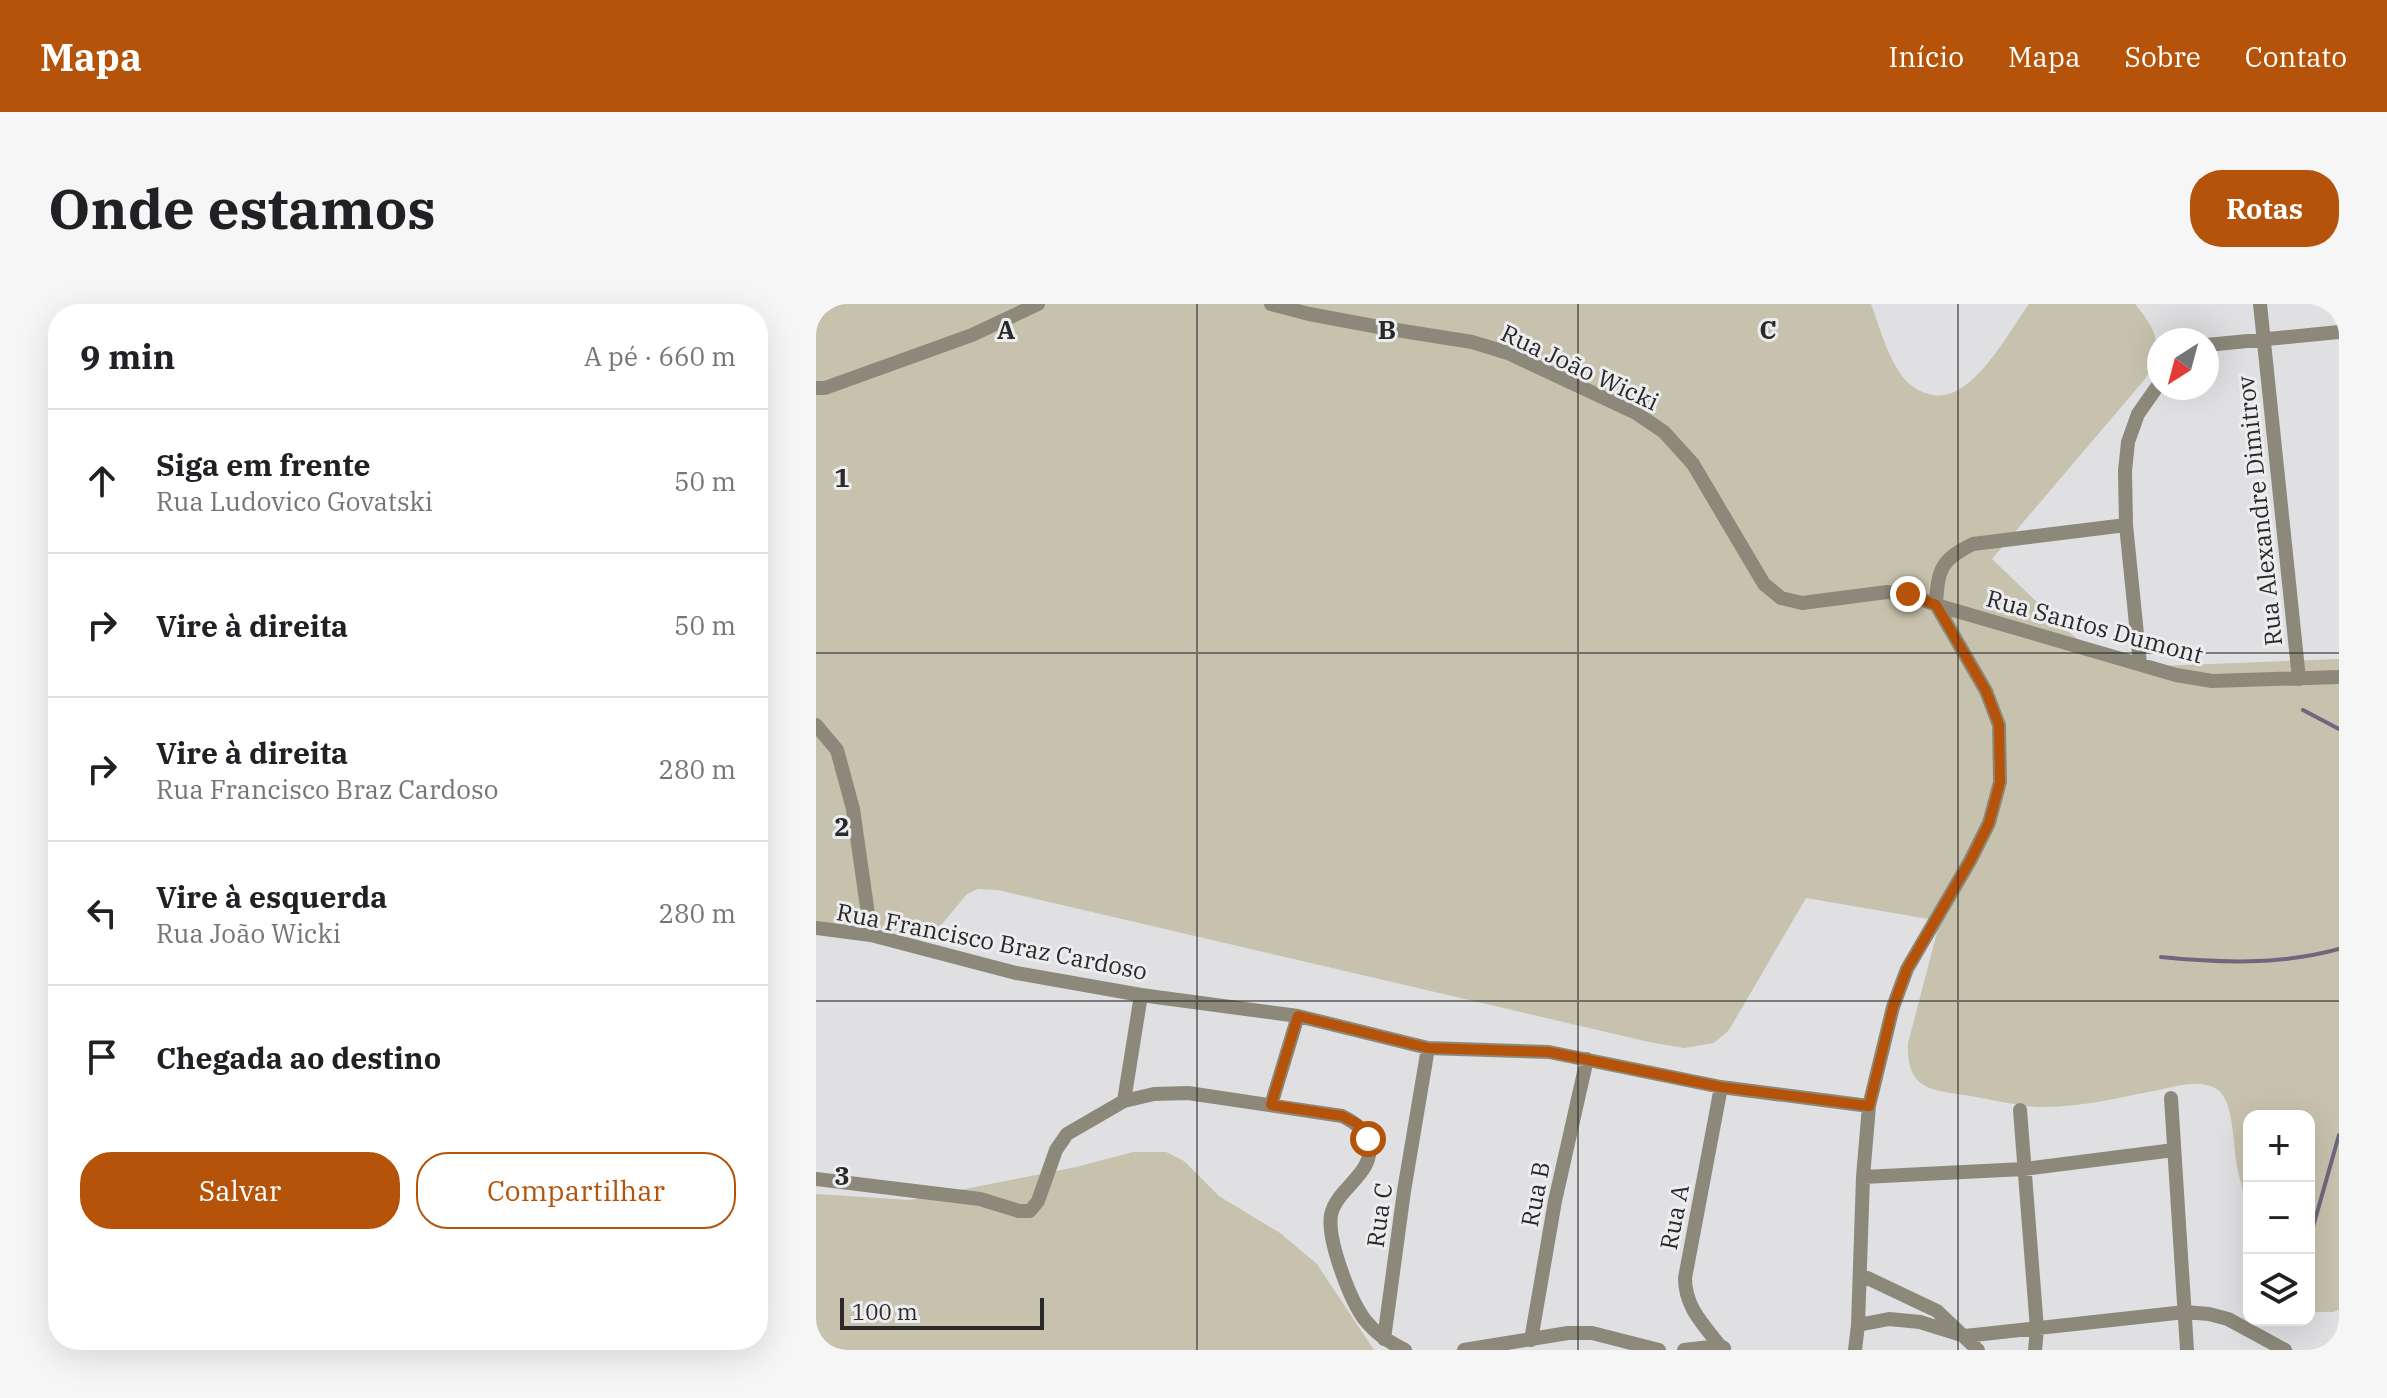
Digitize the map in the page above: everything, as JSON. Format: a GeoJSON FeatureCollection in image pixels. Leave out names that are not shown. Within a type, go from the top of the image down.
{"type":"FeatureCollection","features":[{"type":"Feature","properties":{"kind":"street"},"geometry":{"type":"LineString","coordinates":[[816,388],[825,388],[972,335],[1038,304]]}},
{"type":"Feature","properties":{"kind":"street","name":"Rua João Wicki"},"geometry":{"type":"LineString","coordinates":[[1271,304],[1369,326],[1472,342],[1508,353],[1636,413],[1664,432],[1693,464],[1764,584],[1781,598],[1802,603],[1887,592],[1908,594],[1936,605]]}},
{"type":"Feature","properties":{"kind":"street","name":"Rua Alexandre Dimitrov"},"geometry":{"type":"LineString","coordinates":[[2260,304],[2299,679]]}},
{"type":"Feature","properties":{"kind":"street"},"geometry":{"type":"LineString","coordinates":[[2219,344],[2339,332]]}},
{"type":"Feature","properties":{"kind":"street"},"geometry":{"type":"LineString","coordinates":[[2140,664],[2126,525],[2125,471],[2128,442],[2138,414],[2148,400]]}},
{"type":"Feature","properties":{"kind":"street"},"geometry":{"type":"LineString","coordinates":[[1855,1350],[1869,1106],[1893,1007],[1907,969],[1989,823],[2000,782],[1999,725],[1986,691],[1936,605],[1937,583],[1943,566],[1954,553],[1973,544],[2126,525]]}},
{"type":"Feature","properties":{"kind":"street","name":"Rua Santos Dumont"},"geometry":{"type":"LineString","coordinates":[[1936,605],[2176,675],[2212,681],[2339,677]]}},
{"type":"Feature","properties":{"kind":"street"},"geometry":{"type":"LineString","coordinates":[[816,725],[837,750],[853,809],[871,935]]}},
{"type":"Feature","properties":{"kind":"street","name":"Rua Francisco Braz Cardoso"},"geometry":{"type":"LineString","coordinates":[[816,928],[871,935],[1016,973],[1141,995],[1298,1016],[1428,1048],[1549,1052],[1721,1087],[1869,1106]]}},
{"type":"Feature","properties":{"kind":"street"},"geometry":{"type":"LineString","coordinates":[[1124,1101],[1141,995]]}},
{"type":"Feature","properties":{"kind":"street"},"geometry":{"type":"LineString","coordinates":[[1271,1105],[1298,1016]]}},
{"type":"Feature","properties":{"kind":"street","name":"Rua C"},"geometry":{"type":"LineString","coordinates":[[1384,1339],[1428,1048]]}},
{"type":"Feature","properties":{"kind":"street","name":"Rua B"},"geometry":{"type":"LineString","coordinates":[[1531,1340],[1555,1201],[1587,1059]]}},
{"type":"Feature","properties":{"kind":"street","name":"Rua A"},"geometry":{"type":"LineString","coordinates":[[1721,1087],[1685,1278],[1689,1304],[1724,1348]]}},
{"type":"Feature","properties":{"kind":"street"},"geometry":{"type":"LineString","coordinates":[[816,1179],[980,1199],[1019,1211],[1030,1211],[1038,1201],[1056,1150],[1067,1134],[1124,1101],[1154,1094],[1188,1093],[1342,1116],[1358,1124],[1368,1139],[1370,1155],[1363,1170],[1337,1198],[1331,1216],[1331,1236],[1349,1293],[1365,1320],[1384,1339],[1405,1350]]}},
{"type":"Feature","properties":{"kind":"street"},"geometry":{"type":"LineString","coordinates":[[2171,1098],[2187,1350]]}},
{"type":"Feature","properties":{"kind":"street"},"geometry":{"type":"LineString","coordinates":[[2020,1110],[2037,1329],[2035,1350]]}},
{"type":"Feature","properties":{"kind":"street"},"geometry":{"type":"LineString","coordinates":[[1863,1177],[2024,1169],[2174,1150]]}},
{"type":"Feature","properties":{"kind":"street"},"geometry":{"type":"LineString","coordinates":[[1861,1275],[1937,1311],[1978,1350]]}},
{"type":"Feature","properties":{"kind":"street"},"geometry":{"type":"LineString","coordinates":[[1858,1325],[1889,1319],[1920,1322],[1965,1336],[2185,1312],[2228,1319],[2285,1350]]}},
{"type":"Feature","properties":{"kind":"street"},"geometry":{"type":"LineString","coordinates":[[1464,1350],[1568,1333],[1592,1333],[1659,1350]]}},
{"type":"Feature","properties":{"kind":"street"},"geometry":{"type":"LineString","coordinates":[[1684,1350],[1724,1348]]}},
{"type":"Feature","properties":{"kind":"shaded area"},"geometry":{"type":"Polygon","coordinates":[[[816,304],[1871,304],[1887,348],[1903,377],[1920,391],[1944,395],[1959,390],[1973,379],[1999,349],[2029,304],[2135,304],[2152,328],[2147,328],[2145,379],[1992,559],[2065,629],[2101,658],[2158,666],[2339,659],[2339,1310],[2315,1312],[2315,1110],[2243,1110],[2243,1190],[2227,1104],[2212,1086],[2189,1084],[2088,1103],[2044,1107],[1944,1092],[1917,1079],[1909,1059],[1908,1043],[1940,921],[1806,898],[1729,1030],[1714,1043],[1684,1048],[998,890],[978,889],[967,894],[942,924],[929,931],[816,924],[816,304]]]}},
{"type":"Feature","properties":{"kind":"shaded area"},"geometry":{"type":"Polygon","coordinates":[[[1133,1152],[1166,1152],[1184,1161],[1219,1196],[1280,1233],[1317,1264],[1374,1350],[816,1350],[816,1194],[910,1200],[1076,1167],[1133,1152]]]}},
{"type":"Feature","properties":{"kind":"waterway"},"geometry":{"type":"LineString","coordinates":[[2303,710],[2339,729]]}},
{"type":"Feature","properties":{"kind":"waterway"},"geometry":{"type":"LineString","coordinates":[[2161,957],[2251,961],[2295,958],[2339,949]]}},
{"type":"Feature","properties":{"kind":"waterway"},"geometry":{"type":"LineString","coordinates":[[2315,1220],[2339,1135]]}},
{"type":"Feature","properties":{"kind":"route"},"geometry":{"type":"LineString","coordinates":[[1368,1139],[1358,1124],[1342,1116],[1271,1105],[1298,1016],[1428,1048],[1549,1052],[1721,1087],[1869,1106],[1893,1007],[1907,969],[1989,823],[2000,782],[1999,725],[1986,691],[1936,605],[1908,594]]}}]}
